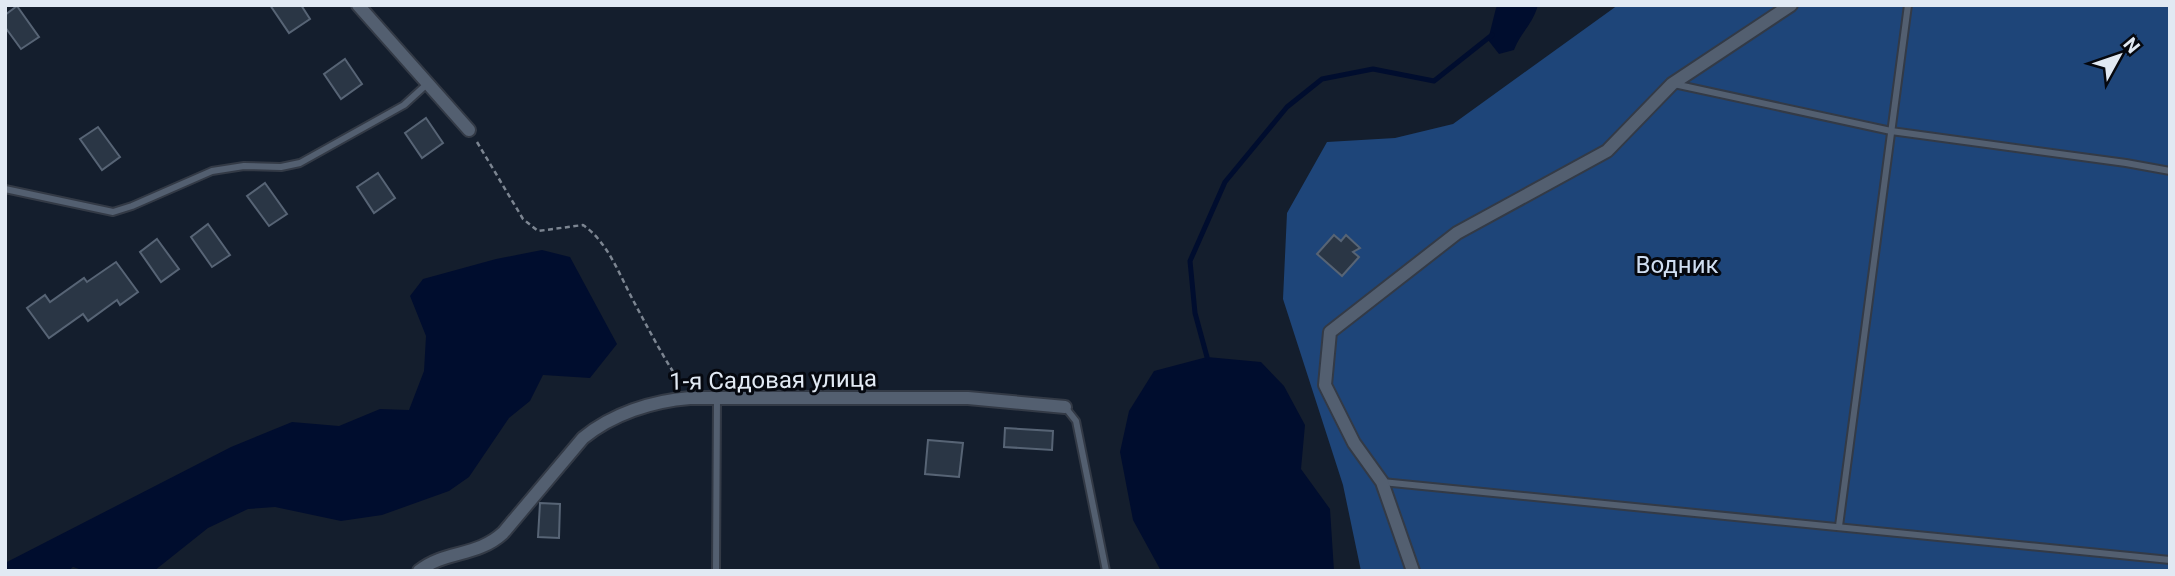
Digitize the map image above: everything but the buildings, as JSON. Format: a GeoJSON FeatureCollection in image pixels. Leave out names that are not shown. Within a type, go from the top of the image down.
{"type":"FeatureCollection","features":[{"type":"Feature","properties":{"kind":"street"},"geometry":{"type":"LineString","coordinates":[[358,5],[469,130]]}},
{"type":"Feature","properties":{"kind":"street"},"geometry":{"type":"LineString","coordinates":[[1413,571],[1382,482],[1354,443],[1325,385],[1330,332],[1457,233],[1607,151],[1672,84],[1791,5]]}},
{"type":"Feature","properties":{"kind":"street","name":"1-я Садовая улица"},"geometry":{"type":"LineString","coordinates":[[419,571],[430,562],[491,544],[583,438],[598,426],[618,416],[670,400],[968,398],[1065,407]]}},
{"type":"Feature","properties":{"kind":"lane"},"geometry":{"type":"LineString","coordinates":[[1839,526],[1908,5]]}},
{"type":"Feature","properties":{"kind":"lane"},"geometry":{"type":"LineString","coordinates":[[5,189],[113,212],[212,171],[244,166],[281,167],[300,163],[404,105],[428,84]]}},
{"type":"Feature","properties":{"kind":"lane"},"geometry":{"type":"LineString","coordinates":[[1672,84],[1891,131],[2170,171]]}},
{"type":"Feature","properties":{"kind":"lane"},"geometry":{"type":"LineString","coordinates":[[716,571],[717,398]]}},
{"type":"Feature","properties":{"kind":"lane"},"geometry":{"type":"LineString","coordinates":[[1065,407],[1076,421],[1106,571]]}},
{"type":"Feature","properties":{"kind":"lane"},"geometry":{"type":"LineString","coordinates":[[1382,482],[2170,560]]}},
{"type":"Feature","properties":{"kind":"path"},"geometry":{"type":"LineString","coordinates":[[469,130],[523,219],[538,231],[583,225],[593,231],[608,253],[663,356],[690,398]]}},
{"type":"Feature","properties":{"kind":"green space","name":"Водник"},"geometry":{"type":"Polygon","coordinates":[[[1618,5],[2170,5],[2170,571],[1361,571],[1343,485],[1283,299],[1287,213],[1327,142],[1395,138],[1453,124],[1618,5]]]}},
{"type":"Feature","properties":{"kind":"shaded area"},"geometry":{"type":"Polygon","coordinates":[[[1498,5],[1538,5],[1514,50],[1499,54],[1488,40],[1498,5]]]}},
{"type":"Feature","properties":{"kind":"shaded area"},"geometry":{"type":"Polygon","coordinates":[[[542,250],[570,257],[617,344],[590,378],[543,375],[530,401],[509,418],[469,477],[449,491],[382,515],[341,521],[275,507],[248,509],[208,528],[154,571],[85,571],[73,567],[68,571],[5,571],[5,563],[231,447],[292,422],[339,426],[380,409],[409,410],[424,371],[426,336],[410,296],[423,279],[496,259],[542,250]]]}},
{"type":"Feature","properties":{"kind":"shaded area"},"geometry":{"type":"Polygon","coordinates":[[[1207,357],[1261,362],[1284,386],[1305,425],[1301,469],[1330,509],[1334,571],[1161,571],[1133,520],[1120,452],[1129,411],[1154,371],[1207,357]]]}},
{"type":"Feature","properties":{"kind":"waterway"},"geometry":{"type":"LineString","coordinates":[[1207,357],[1195,313],[1190,261],[1225,182],[1287,107],[1322,79],[1373,69],[1434,81],[1492,35]]}}]}
